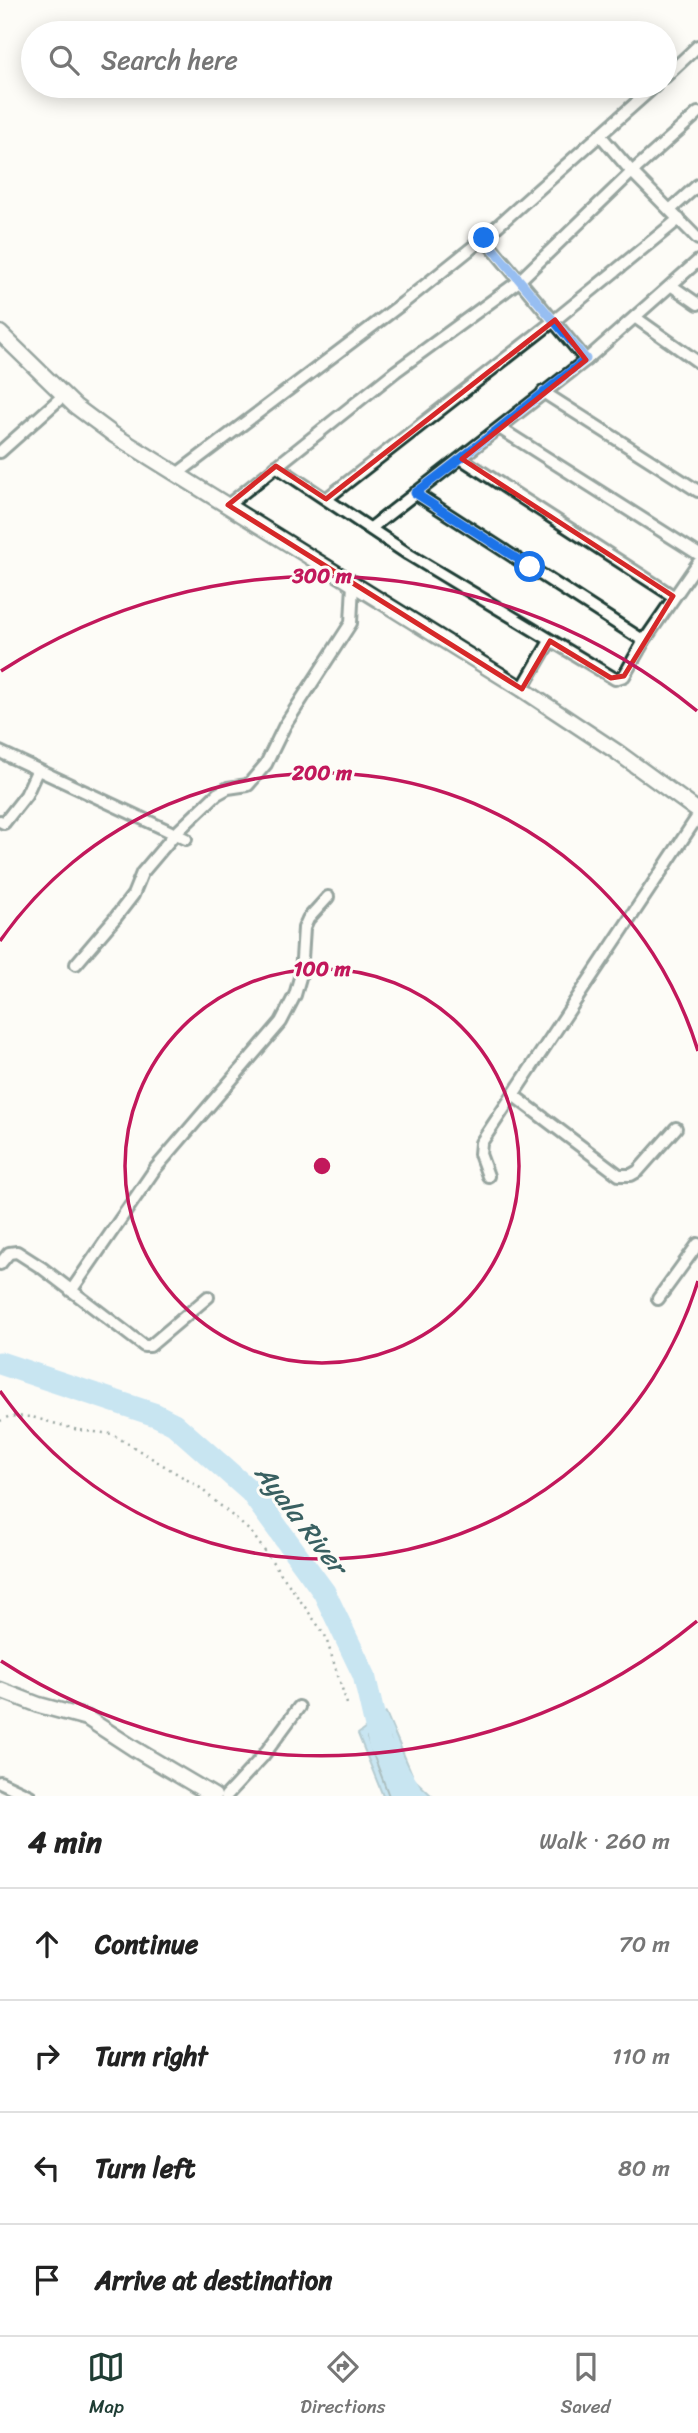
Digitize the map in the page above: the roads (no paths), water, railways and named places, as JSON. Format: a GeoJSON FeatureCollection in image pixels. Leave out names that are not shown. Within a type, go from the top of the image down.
{"type":"FeatureCollection","features":[{"type":"Feature","properties":{"kind":"street"},"geometry":{"type":"LineString","coordinates":[[677,66],[698,47]]}},
{"type":"Feature","properties":{"kind":"street"},"geometry":{"type":"LineString","coordinates":[[177,474],[403,303],[484,238],[642,98]]}},
{"type":"Feature","properties":{"kind":"street"},"geometry":{"type":"LineString","coordinates":[[228,505],[396,371],[519,281],[632,172],[698,113]]}},
{"type":"Feature","properties":{"kind":"street"},"geometry":{"type":"LineString","coordinates":[[600,135],[698,239]]}},
{"type":"Feature","properties":{"kind":"street"},"geometry":{"type":"LineString","coordinates":[[670,210],[698,185]]}},
{"type":"Feature","properties":{"kind":"street"},"geometry":{"type":"LineString","coordinates":[[326,499],[679,219]]}},
{"type":"Feature","properties":{"kind":"street"},"geometry":{"type":"LineString","coordinates":[[484,238],[586,359]]}},
{"type":"Feature","properties":{"kind":"street"},"geometry":{"type":"LineString","coordinates":[[371,528],[501,429],[636,318],[698,261]]}},
{"type":"Feature","properties":{"kind":"street"},"geometry":{"type":"LineString","coordinates":[[672,286],[698,304]]}},
{"type":"Feature","properties":{"kind":"street"},"geometry":{"type":"LineString","coordinates":[[636,318],[698,362]]}},
{"type":"Feature","properties":{"kind":"street"},"geometry":{"type":"LineString","coordinates":[[0,333],[64,395],[105,429],[522,689],[617,752],[698,811]]}},
{"type":"Feature","properties":{"kind":"street"},"geometry":{"type":"LineString","coordinates":[[543,392],[698,491]]}},
{"type":"Feature","properties":{"kind":"street"},"geometry":{"type":"LineString","coordinates":[[0,452],[64,395]]}},
{"type":"Feature","properties":{"kind":"street"},"geometry":{"type":"LineString","coordinates":[[501,429],[698,554]]}},
{"type":"Feature","properties":{"kind":"street"},"geometry":{"type":"LineString","coordinates":[[462,459],[674,596]]}},
{"type":"Feature","properties":{"kind":"street"},"geometry":{"type":"LineString","coordinates":[[276,466],[408,554],[615,679],[624,676],[644,641],[698,563]]}},
{"type":"Feature","properties":{"kind":"street"},"geometry":{"type":"LineString","coordinates":[[415,493],[644,641]]}},
{"type":"Feature","properties":{"kind":"street"},"geometry":{"type":"LineString","coordinates":[[76,964],[133,895],[142,873],[175,834],[217,794],[228,788],[248,785],[255,780],[285,725],[351,623],[353,584]]}},
{"type":"Feature","properties":{"kind":"street"},"geometry":{"type":"LineString","coordinates":[[522,689],[550,641]]}},
{"type":"Feature","properties":{"kind":"street"},"geometry":{"type":"LineString","coordinates":[[0,752],[186,839]]}},
{"type":"Feature","properties":{"kind":"street"},"geometry":{"type":"LineString","coordinates":[[1,824],[26,795],[37,771]]}},
{"type":"Feature","properties":{"kind":"street"},"geometry":{"type":"LineString","coordinates":[[488,1176],[480,1154],[481,1143],[698,816]]}},
{"type":"Feature","properties":{"kind":"street"},"geometry":{"type":"LineString","coordinates":[[71,1291],[155,1169],[281,1022],[295,995],[301,974],[304,928],[308,919],[328,897]]}},
{"type":"Feature","properties":{"kind":"street"},"geometry":{"type":"LineString","coordinates":[[513,1095],[619,1175],[631,1175],[638,1171],[676,1128]]}},
{"type":"Feature","properties":{"kind":"street"},"geometry":{"type":"LineString","coordinates":[[658,1299],[698,1244]]}},
{"type":"Feature","properties":{"kind":"street"},"geometry":{"type":"LineString","coordinates":[[0,1264],[9,1252],[17,1252],[144,1346],[150,1346],[208,1297]]}},
{"type":"Feature","properties":{"kind":"street"},"geometry":{"type":"LineString","coordinates":[[0,1690],[39,1705],[87,1718],[214,1796]]}},
{"type":"Feature","properties":{"kind":"street"},"geometry":{"type":"LineString","coordinates":[[226,1796],[263,1756],[299,1707]]}},
{"type":"Feature","properties":{"kind":"street"},"geometry":{"type":"LineString","coordinates":[[0,1782],[30,1796]]}},
{"type":"Feature","properties":{"kind":"water"},"geometry":{"type":"Polygon","coordinates":[[[386,1713],[414,1779],[432,1796],[383,1796],[358,1734],[386,1713]]]}},
{"type":"Feature","properties":{"kind":"waterway","name":"Ayala River"},"geometry":{"type":"LineString","coordinates":[[0,1363],[156,1415],[174,1424],[251,1492],[324,1592],[364,1675],[380,1744],[413,1796]]}}]}
